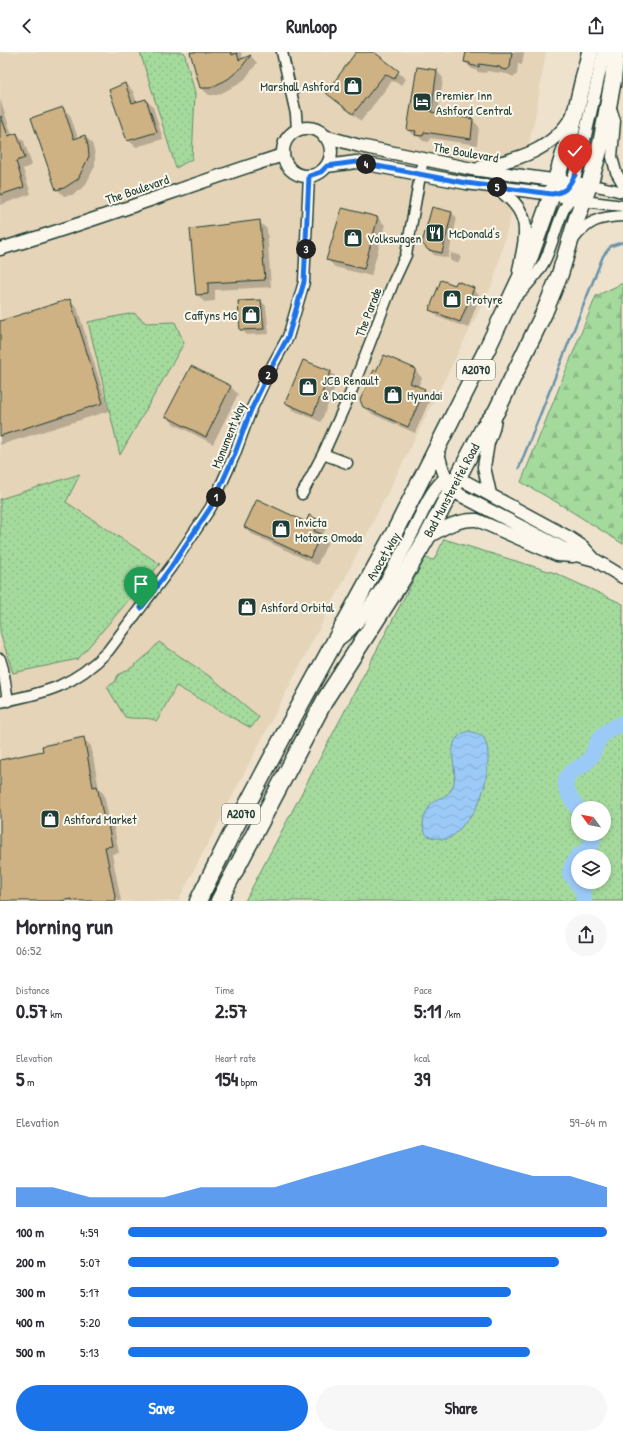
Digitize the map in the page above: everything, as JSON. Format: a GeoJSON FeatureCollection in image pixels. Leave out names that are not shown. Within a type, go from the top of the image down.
{"type":"FeatureCollection","features":[{"type":"Feature","properties":{"kind":"highway","name":"A2070"},"geometry":{"type":"LineString","coordinates":[[198,901],[231,835],[395,531],[507,307],[560,185],[590,52]]}},
{"type":"Feature","properties":{"kind":"highway","name":"Bad Munstereifel Road"},"geometry":{"type":"LineString","coordinates":[[219,901],[326,698],[348,662],[372,628],[426,539],[451,482],[484,427],[496,412],[551,297],[568,248],[577,200],[589,185],[601,144],[614,80],[616,52]]}},
{"type":"Feature","properties":{"kind":"street"},"geometry":{"type":"LineString","coordinates":[[282,52],[296,114],[297,130]]}},
{"type":"Feature","properties":{"kind":"street"},"geometry":{"type":"LineString","coordinates":[[560,185],[575,175],[604,52]]}},
{"type":"Feature","properties":{"kind":"street"},"geometry":{"type":"LineString","coordinates":[[609,103],[615,121],[612,157],[616,172],[623,184]]}},
{"type":"Feature","properties":{"kind":"street"},"geometry":{"type":"LineString","coordinates":[[472,169],[520,158],[538,150],[553,138],[568,122],[577,106]]}},
{"type":"Feature","properties":{"kind":"street"},"geometry":{"type":"LineString","coordinates":[[309,128],[317,130],[329,143],[331,150],[330,158],[327,166],[321,172],[309,176],[301,175],[291,170],[286,164],[283,155],[284,147],[287,139],[297,130],[309,128]]}},
{"type":"Feature","properties":{"kind":"street","name":"The Boulevard"},"geometry":{"type":"LineString","coordinates":[[324,136],[360,146],[560,185]]}},
{"type":"Feature","properties":{"kind":"street","name":"The Boulevard"},"geometry":{"type":"LineString","coordinates":[[0,249],[58,231],[283,155]]}},
{"type":"Feature","properties":{"kind":"street","name":"The Parade"},"geometry":{"type":"LineString","coordinates":[[302,494],[323,454],[351,392],[393,283],[406,255],[423,158]]}},
{"type":"Feature","properties":{"kind":"street"},"geometry":{"type":"LineString","coordinates":[[327,166],[356,162],[495,187],[589,185],[623,192]]}},
{"type":"Feature","properties":{"kind":"street","name":"Monument Way"},"geometry":{"type":"LineString","coordinates":[[4,701],[47,691],[64,685],[97,663],[108,651],[171,567],[211,507],[234,456],[251,410],[288,337],[300,301],[304,282],[309,176]]}},
{"type":"Feature","properties":{"kind":"street"},"geometry":{"type":"LineString","coordinates":[[560,185],[577,200],[623,206]]}},
{"type":"Feature","properties":{"kind":"street"},"geometry":{"type":"LineString","coordinates":[[495,187],[509,197],[520,208],[525,219],[525,238],[514,290]]}},
{"type":"Feature","properties":{"kind":"street"},"geometry":{"type":"LineString","coordinates":[[507,307],[544,264],[562,216],[577,200]]}},
{"type":"Feature","properties":{"kind":"street"},"geometry":{"type":"LineString","coordinates":[[568,248],[579,232],[588,224],[606,217],[623,216]]}},
{"type":"Feature","properties":{"kind":"street"},"geometry":{"type":"LineString","coordinates":[[490,494],[484,467],[488,443],[493,429],[496,412]]}},
{"type":"Feature","properties":{"kind":"street"},"geometry":{"type":"LineString","coordinates":[[437,448],[441,466],[460,495],[576,556]]}},
{"type":"Feature","properties":{"kind":"street"},"geometry":{"type":"LineString","coordinates":[[323,454],[347,463]]}},
{"type":"Feature","properties":{"kind":"street"},"geometry":{"type":"LineString","coordinates":[[451,482],[490,494],[568,536],[583,547],[595,560],[623,577]]}},
{"type":"Feature","properties":{"kind":"street","name":"Avocet Way"},"geometry":{"type":"LineString","coordinates":[[334,642],[347,633],[367,610],[408,541],[434,491],[440,483],[451,482]]}},
{"type":"Feature","properties":{"kind":"street"},"geometry":{"type":"LineString","coordinates":[[426,539],[450,524],[477,520],[557,555],[576,556],[595,560]]}},
{"type":"Feature","properties":{"kind":"street"},"geometry":{"type":"LineString","coordinates":[[0,659],[3,669],[4,701]]}},
{"type":"Feature","properties":{"kind":"shaded area"},"geometry":{"type":"Polygon","coordinates":[[[0,52],[546,52],[535,118],[493,283],[338,592],[178,901],[0,901],[0,52]]]}},
{"type":"Feature","properties":{"kind":"green space"},"geometry":{"type":"Polygon","coordinates":[[[140,52],[184,52],[195,93],[192,159],[176,168],[140,52]]]}},
{"type":"Feature","properties":{"kind":"green space"},"geometry":{"type":"Polygon","coordinates":[[[623,283],[623,544],[558,503],[521,482],[596,296],[623,283]]]}},
{"type":"Feature","properties":{"kind":"green space"},"geometry":{"type":"Polygon","coordinates":[[[134,313],[146,323],[175,322],[184,343],[120,455],[88,322],[134,313]]]}},
{"type":"Feature","properties":{"kind":"green space"},"geometry":{"type":"Polygon","coordinates":[[[80,474],[66,502],[160,564],[78,659],[13,673],[0,632],[0,499],[80,474]]]}},
{"type":"Feature","properties":{"kind":"green space"},"geometry":{"type":"Polygon","coordinates":[[[444,539],[555,573],[623,604],[623,901],[245,901],[425,558],[434,560],[444,539]]]}},
{"type":"Feature","properties":{"kind":"green space"},"geometry":{"type":"Polygon","coordinates":[[[159,642],[212,678],[259,717],[251,728],[176,686],[157,721],[125,717],[107,687],[115,682],[118,675],[140,661],[159,642]]]}},
{"type":"Feature","properties":{"kind":"water"},"geometry":{"type":"Polygon","coordinates":[[[469,731],[483,737],[486,742],[488,760],[487,775],[482,795],[472,815],[454,835],[446,839],[431,837],[427,835],[424,830],[424,818],[432,803],[446,795],[451,790],[455,779],[453,747],[455,741],[460,735],[469,731]]]}},
{"type":"Feature","properties":{"kind":"building"},"geometry":{"type":"Polygon","coordinates":[[[190,52],[231,52],[232,55],[237,53],[239,60],[251,55],[240,69],[228,79],[210,88],[200,88],[190,52]]]}},
{"type":"Feature","properties":{"kind":"building","name":"Marshall Ashford"},"geometry":{"type":"Polygon","coordinates":[[[356,52],[374,52],[399,71],[394,79],[385,74],[353,114],[326,93],[356,52]]]}},
{"type":"Feature","properties":{"kind":"building"},"geometry":{"type":"Polygon","coordinates":[[[466,52],[512,52],[510,67],[507,70],[501,69],[500,67],[479,64],[479,67],[470,65],[470,63],[464,62],[466,52]]]}},
{"type":"Feature","properties":{"kind":"building"},"geometry":{"type":"Polygon","coordinates":[[[417,67],[437,70],[431,112],[473,119],[471,139],[424,132],[423,136],[415,135],[416,131],[407,130],[417,67]]]}},
{"type":"Feature","properties":{"kind":"building"},"geometry":{"type":"Polygon","coordinates":[[[125,83],[132,103],[146,99],[157,132],[127,141],[109,90],[125,83]]]}},
{"type":"Feature","properties":{"kind":"building"},"geometry":{"type":"Polygon","coordinates":[[[63,107],[74,139],[85,135],[89,156],[78,179],[64,188],[56,190],[31,118],[63,107]]]}},
{"type":"Feature","properties":{"kind":"building"},"geometry":{"type":"Polygon","coordinates":[[[1,116],[8,136],[17,133],[25,158],[16,161],[24,187],[0,195],[0,117],[1,116]]]}},
{"type":"Feature","properties":{"kind":"building"},"geometry":{"type":"Polygon","coordinates":[[[432,207],[452,212],[442,253],[428,250],[422,243],[432,207]]]}},
{"type":"Feature","properties":{"kind":"building","name":"Volkswagen"},"geometry":{"type":"Polygon","coordinates":[[[342,208],[378,217],[364,269],[326,260],[342,208]]]}},
{"type":"Feature","properties":{"kind":"building"},"geometry":{"type":"Polygon","coordinates":[[[260,220],[265,280],[208,283],[208,294],[196,295],[190,229],[260,220]]]}},
{"type":"Feature","properties":{"kind":"building","name":"Protyre"},"geometry":{"type":"Polygon","coordinates":[[[441,280],[455,285],[457,281],[474,288],[460,322],[429,310],[441,280]]]}},
{"type":"Feature","properties":{"kind":"building"},"geometry":{"type":"Polygon","coordinates":[[[70,299],[103,403],[0,436],[0,321],[70,299]]]}},
{"type":"Feature","properties":{"kind":"building","name":"Caffyns MG"},"geometry":{"type":"Polygon","coordinates":[[[261,300],[264,329],[240,330],[238,301],[261,300]]]}},
{"type":"Feature","properties":{"kind":"building","name":"Hyundai"},"geometry":{"type":"Polygon","coordinates":[[[384,355],[416,369],[410,383],[425,389],[408,427],[363,407],[360,400],[374,370],[376,371],[384,355]]]}},
{"type":"Feature","properties":{"kind":"building","name":"JCB Renault & Dacia"},"geometry":{"type":"Polygon","coordinates":[[[303,360],[331,371],[313,415],[285,403],[303,360]]]}},
{"type":"Feature","properties":{"kind":"building"},"geometry":{"type":"Polygon","coordinates":[[[191,366],[231,386],[206,437],[165,416],[191,366]]]}},
{"type":"Feature","properties":{"kind":"building","name":"Invicta Motors Omoda"},"geometry":{"type":"Polygon","coordinates":[[[257,499],[306,522],[309,515],[319,520],[314,531],[321,534],[310,558],[244,527],[257,499]]]}},
{"type":"Feature","properties":{"kind":"building","name":"Ashford Market"},"geometry":{"type":"Polygon","coordinates":[[[84,737],[93,787],[97,786],[104,819],[107,819],[112,846],[105,847],[116,901],[73,901],[72,899],[60,901],[0,901],[0,760],[43,751],[42,746],[84,737]]]}},
{"type":"Feature","properties":{"kind":"waterway"},"geometry":{"type":"LineString","coordinates":[[519,468],[603,256],[611,246],[623,242]]}},
{"type":"Feature","properties":{"kind":"waterway"},"geometry":{"type":"LineString","coordinates":[[572,801],[566,789],[567,777],[590,759],[598,741],[606,732],[623,723]]}},
{"type":"Feature","properties":{"kind":"waterway"},"geometry":{"type":"LineString","coordinates":[[589,849],[593,841]]}},
{"type":"Feature","properties":{"kind":"waterway"},"geometry":{"type":"LineString","coordinates":[[571,870],[571,874]]}},
{"type":"Feature","properties":{"kind":"waterway"},"geometry":{"type":"LineString","coordinates":[[582,889],[584,901]]}},
{"type":"Feature","properties":{"kind":"place","name":"Marshall Ashford"},"geometry":{"type":"Point","coordinates":[353,86]}},
{"type":"Feature","properties":{"kind":"place","name":"Premier Inn Ashford Central"},"geometry":{"type":"Point","coordinates":[422,102]}},
{"type":"Feature","properties":{"kind":"place","name":"McDonald's"},"geometry":{"type":"Point","coordinates":[435,233]}},
{"type":"Feature","properties":{"kind":"place","name":"Volkswagen"},"geometry":{"type":"Point","coordinates":[353,238]}},
{"type":"Feature","properties":{"kind":"place","name":"Protyre"},"geometry":{"type":"Point","coordinates":[452,299]}},
{"type":"Feature","properties":{"kind":"place","name":"Caffyns MG"},"geometry":{"type":"Point","coordinates":[251,315]}},
{"type":"Feature","properties":{"kind":"place","name":"JCB Renault & Dacia"},"geometry":{"type":"Point","coordinates":[308,387]}},
{"type":"Feature","properties":{"kind":"place","name":"Hyundai"},"geometry":{"type":"Point","coordinates":[393,395]}},
{"type":"Feature","properties":{"kind":"place","name":"Invicta Motors Omoda"},"geometry":{"type":"Point","coordinates":[281,529]}},
{"type":"Feature","properties":{"kind":"place","name":"Ashford Orbital"},"geometry":{"type":"Point","coordinates":[247,607]}},
{"type":"Feature","properties":{"kind":"place","name":"Ashford Market"},"geometry":{"type":"Point","coordinates":[50,819]}},
{"type":"Feature","properties":{"kind":"route"},"geometry":{"type":"LineString","coordinates":[[141,608],[194,534],[211,507],[234,456],[251,410],[288,337],[304,282],[309,176],[321,172],[327,166],[356,162],[466,183],[552,194],[561,193],[567,189],[575,175]]}}]}
